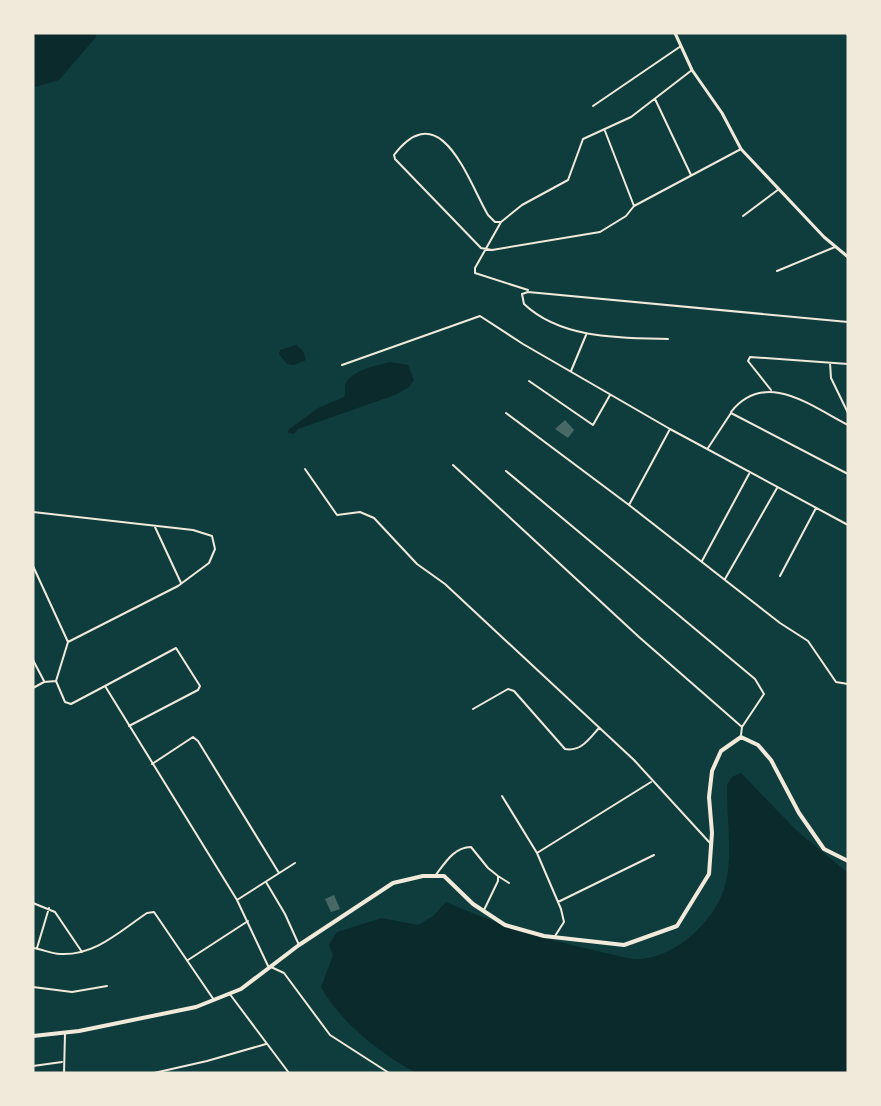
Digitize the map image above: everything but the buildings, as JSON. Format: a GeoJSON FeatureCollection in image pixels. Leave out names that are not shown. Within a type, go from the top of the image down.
{"type":"FeatureCollection","features":[{"type":"Feature","properties":{"kind":"main road"},"geometry":{"type":"LineString","coordinates":[[33,1036],[65,1033],[196,1007],[241,989],[299,945],[393,883],[423,876],[444,876],[483,911],[505,925],[553,938],[624,945],[678,926],[710,874],[709,797],[712,771],[721,751],[741,737],[758,745],[771,760],[799,813],[824,849],[848,861]]}},
{"type":"Feature","properties":{"kind":"street"},"geometry":{"type":"LineString","coordinates":[[675,33],[692,70],[722,113],[741,149],[848,257]]}},
{"type":"Feature","properties":{"kind":"street"},"geometry":{"type":"LineString","coordinates":[[593,106],[681,46]]}},
{"type":"Feature","properties":{"kind":"street"},"geometry":{"type":"LineString","coordinates":[[692,70],[631,117],[605,131],[583,139],[568,180],[522,205],[501,222],[475,268],[475,273],[533,292],[848,322]]}},
{"type":"Feature","properties":{"kind":"street"},"geometry":{"type":"LineString","coordinates":[[655,99],[691,175]]}},
{"type":"Feature","properties":{"kind":"street"},"geometry":{"type":"LineString","coordinates":[[605,131],[634,206]]}},
{"type":"Feature","properties":{"kind":"street"},"geometry":{"type":"LineString","coordinates":[[501,222],[495,222],[488,215],[456,155],[441,137],[434,133],[423,133],[401,146],[394,155],[395,159],[481,248],[486,250],[600,232],[626,216],[634,206],[741,149]]}},
{"type":"Feature","properties":{"kind":"street"},"geometry":{"type":"LineString","coordinates":[[743,216],[779,189]]}},
{"type":"Feature","properties":{"kind":"street"},"geometry":{"type":"LineString","coordinates":[[777,271],[836,247]]}},
{"type":"Feature","properties":{"kind":"street"},"geometry":{"type":"LineString","coordinates":[[533,292],[522,294],[521,298],[530,310],[557,325],[586,334],[668,339]]}},
{"type":"Feature","properties":{"kind":"street"},"geometry":{"type":"LineString","coordinates":[[342,365],[478,316],[669,429],[707,448],[749,474],[848,525]]}},
{"type":"Feature","properties":{"kind":"street"},"geometry":{"type":"LineString","coordinates":[[571,371],[586,334]]}},
{"type":"Feature","properties":{"kind":"street"},"geometry":{"type":"LineString","coordinates":[[771,390],[748,361],[750,357],[848,364]]}},
{"type":"Feature","properties":{"kind":"street"},"geometry":{"type":"LineString","coordinates":[[830,363],[831,378],[848,413]]}},
{"type":"Feature","properties":{"kind":"street"},"geometry":{"type":"LineString","coordinates":[[529,381],[593,425],[610,395]]}},
{"type":"Feature","properties":{"kind":"street"},"geometry":{"type":"LineString","coordinates":[[707,448],[730,412],[751,395],[771,390],[784,392],[848,425]]}},
{"type":"Feature","properties":{"kind":"street"},"geometry":{"type":"LineString","coordinates":[[730,412],[848,474]]}},
{"type":"Feature","properties":{"kind":"street"},"geometry":{"type":"LineString","coordinates":[[506,413],[630,505],[780,623],[808,641],[836,682],[848,684]]}},
{"type":"Feature","properties":{"kind":"street"},"geometry":{"type":"LineString","coordinates":[[630,505],[669,429]]}},
{"type":"Feature","properties":{"kind":"street"},"geometry":{"type":"LineString","coordinates":[[453,465],[639,637],[742,726]]}},
{"type":"Feature","properties":{"kind":"street"},"geometry":{"type":"LineString","coordinates":[[304,469],[337,515],[360,512],[374,518],[417,564],[445,584],[634,760],[651,782],[711,844]]}},
{"type":"Feature","properties":{"kind":"street"},"geometry":{"type":"LineString","coordinates":[[506,471],[755,679],[764,694],[742,726],[741,737]]}},
{"type":"Feature","properties":{"kind":"street"},"geometry":{"type":"LineString","coordinates":[[702,561],[749,474]]}},
{"type":"Feature","properties":{"kind":"street"},"geometry":{"type":"LineString","coordinates":[[725,579],[777,488]]}},
{"type":"Feature","properties":{"kind":"street"},"geometry":{"type":"LineString","coordinates":[[780,576],[816,508]]}},
{"type":"Feature","properties":{"kind":"street"},"geometry":{"type":"LineString","coordinates":[[33,512],[193,530],[212,536],[215,549],[209,563],[181,583],[68,642]]}},
{"type":"Feature","properties":{"kind":"street"},"geometry":{"type":"LineString","coordinates":[[155,527],[181,583]]}},
{"type":"Feature","properties":{"kind":"street"},"geometry":{"type":"LineString","coordinates":[[33,566],[68,642],[56,681],[65,702],[71,704],[176,648],[192,670],[200,686],[198,690],[129,726]]}},
{"type":"Feature","properties":{"kind":"street"},"geometry":{"type":"LineString","coordinates":[[33,660],[44,682]]}},
{"type":"Feature","properties":{"kind":"street"},"geometry":{"type":"LineString","coordinates":[[33,688],[44,682],[56,681]]}},
{"type":"Feature","properties":{"kind":"street"},"geometry":{"type":"LineString","coordinates":[[105,686],[237,900],[270,967],[284,973],[330,1035],[389,1073]]}},
{"type":"Feature","properties":{"kind":"street"},"geometry":{"type":"LineString","coordinates":[[473,709],[508,690],[514,691],[565,749],[573,751],[584,746],[599,728]]}},
{"type":"Feature","properties":{"kind":"street"},"geometry":{"type":"LineString","coordinates":[[152,764],[193,738],[198,741],[279,873]]}},
{"type":"Feature","properties":{"kind":"street"},"geometry":{"type":"LineString","coordinates":[[537,853],[651,782]]}},
{"type":"Feature","properties":{"kind":"street"},"geometry":{"type":"LineString","coordinates":[[502,796],[537,853],[558,903],[564,922],[553,938]]}},
{"type":"Feature","properties":{"kind":"street"},"geometry":{"type":"LineString","coordinates":[[435,876],[456,852],[463,847],[471,847],[488,868],[509,883]]}},
{"type":"Feature","properties":{"kind":"street"},"geometry":{"type":"LineString","coordinates":[[558,903],[654,855]]}},
{"type":"Feature","properties":{"kind":"street"},"geometry":{"type":"LineString","coordinates":[[237,900],[294,863]]}},
{"type":"Feature","properties":{"kind":"street"},"geometry":{"type":"LineString","coordinates":[[483,911],[498,881],[498,876]]}},
{"type":"Feature","properties":{"kind":"street"},"geometry":{"type":"LineString","coordinates":[[266,882],[285,914],[299,945]]}},
{"type":"Feature","properties":{"kind":"street"},"geometry":{"type":"LineString","coordinates":[[33,903],[49,908],[82,953]]}},
{"type":"Feature","properties":{"kind":"street"},"geometry":{"type":"LineString","coordinates":[[49,908],[35,948],[57,954],[82,953],[103,945],[147,913],[154,912],[214,1000]]}},
{"type":"Feature","properties":{"kind":"street"},"geometry":{"type":"LineString","coordinates":[[188,960],[248,921]]}},
{"type":"Feature","properties":{"kind":"street"},"geometry":{"type":"LineString","coordinates":[[33,987],[72,992],[107,986]]}},
{"type":"Feature","properties":{"kind":"street"},"geometry":{"type":"LineString","coordinates":[[229,993],[288,1073]]}},
{"type":"Feature","properties":{"kind":"street"},"geometry":{"type":"LineString","coordinates":[[64,1073],[62,1062],[65,1033]]}},
{"type":"Feature","properties":{"kind":"street"},"geometry":{"type":"LineString","coordinates":[[154,1073],[168,1072],[266,1044]]}},
{"type":"Feature","properties":{"kind":"street"},"geometry":{"type":"LineString","coordinates":[[33,1066],[62,1062]]}},
{"type":"Feature","properties":{"kind":"water"},"geometry":{"type":"Polygon","coordinates":[[[33,33],[95,33],[96,37],[59,80],[35,87],[33,33]]]}},
{"type":"Feature","properties":{"kind":"water"},"geometry":{"type":"Polygon","coordinates":[[[296,345],[303,351],[306,360],[294,365],[287,364],[279,354],[280,350],[296,345]]]}},
{"type":"Feature","properties":{"kind":"water"},"geometry":{"type":"Polygon","coordinates":[[[390,362],[408,365],[414,380],[409,387],[395,395],[298,429],[294,434],[288,433],[288,430],[318,408],[344,397],[346,383],[354,374],[390,362]]]}},
{"type":"Feature","properties":{"kind":"water"},"geometry":{"type":"Polygon","coordinates":[[[741,773],[796,830],[848,873],[848,1073],[416,1073],[362,1036],[339,1013],[321,987],[333,955],[329,945],[337,932],[382,918],[418,925],[433,916],[446,902],[524,932],[633,959],[668,951],[692,935],[702,925],[719,901],[724,889],[729,864],[727,785],[732,777],[741,773]]]}}]}
